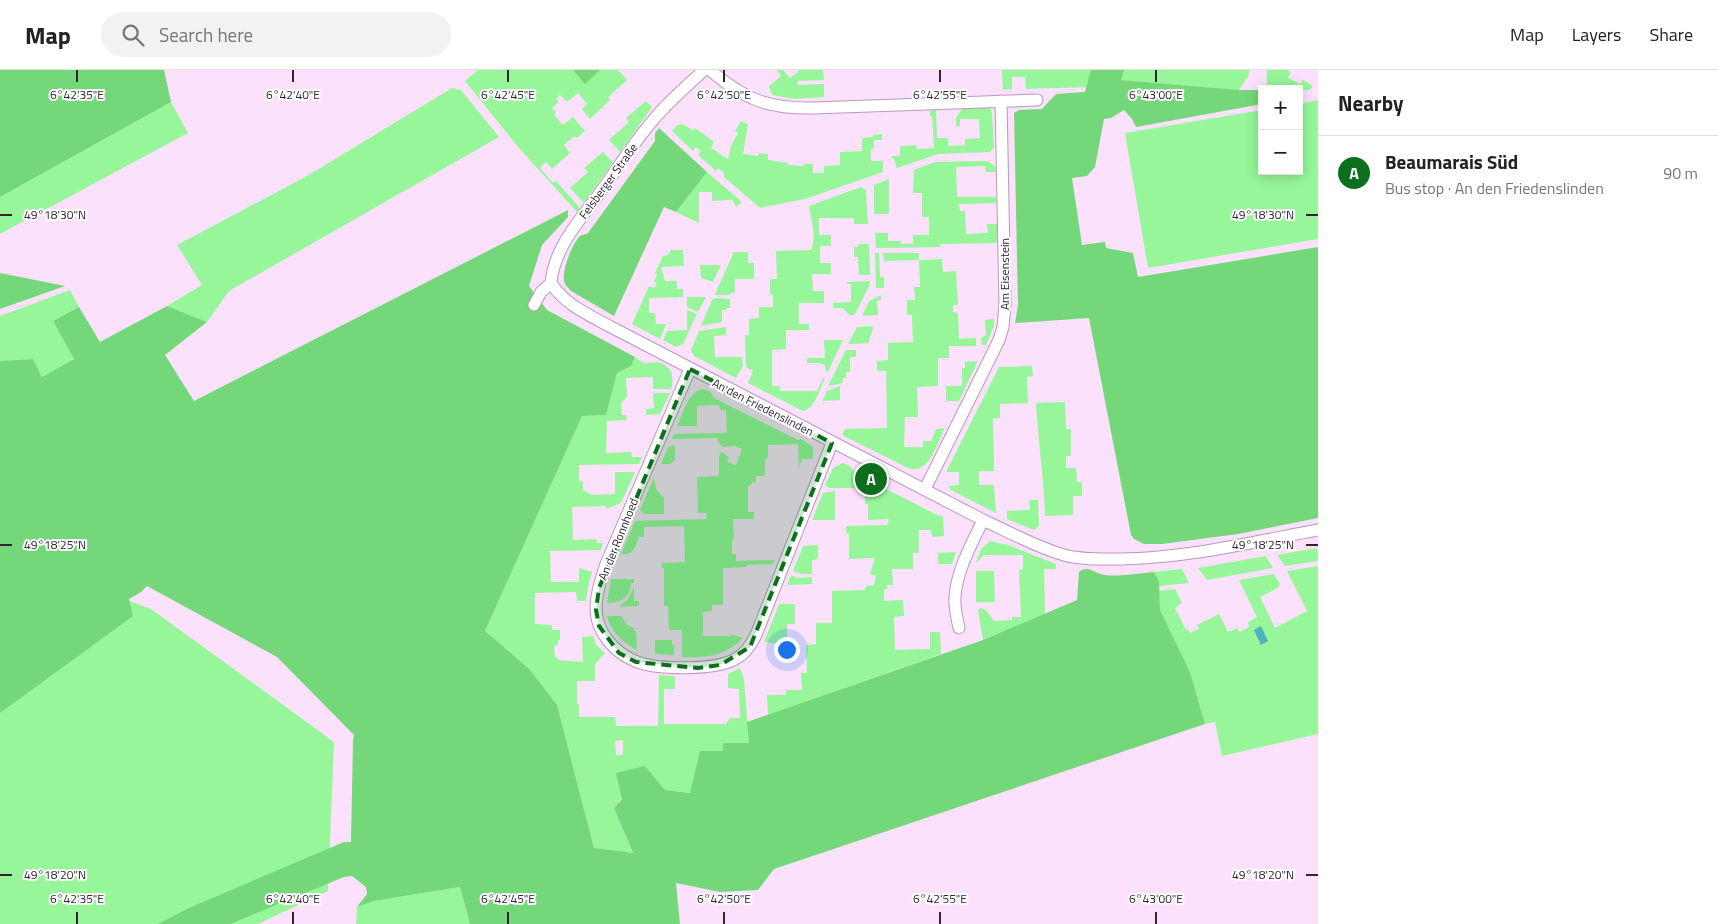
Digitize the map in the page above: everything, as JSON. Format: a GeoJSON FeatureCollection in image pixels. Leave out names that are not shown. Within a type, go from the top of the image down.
{"type":"FeatureCollection","features":[{"type":"Feature","properties":{"kind":"street","name":"Felsberger Straße"},"geometry":{"type":"LineString","coordinates":[[534,304],[541,292],[551,283],[552,270],[556,258],[579,221],[654,119],[704,70]]}},
{"type":"Feature","properties":{"kind":"street"},"geometry":{"type":"LineString","coordinates":[[710,70],[740,93],[760,102],[781,107],[813,108],[1037,100]]}},
{"type":"Feature","properties":{"kind":"street","name":"Am Eisenstein"},"geometry":{"type":"LineString","coordinates":[[925,489],[1000,340],[1003,327],[1005,306],[1002,101]]}},
{"type":"Feature","properties":{"kind":"street","name":"An den Friedenslinden"},"geometry":{"type":"LineString","coordinates":[[551,283],[566,301],[690,369],[983,520],[1032,543],[1065,555],[1105,559],[1166,557],[1203,552],[1318,530]]}},
{"type":"Feature","properties":{"kind":"street","name":"An der Ronnhoed"},"geometry":{"type":"LineString","coordinates":[[690,369],[606,564],[599,588],[596,610],[599,626],[607,640],[619,653],[636,662],[662,666],[706,667],[720,665],[736,658],[750,647],[832,442]]}},
{"type":"Feature","properties":{"kind":"street"},"geometry":{"type":"LineString","coordinates":[[959,628],[955,598],[958,580],[966,556],[983,520]]}},
{"type":"Feature","properties":{"kind":"highlighted area"},"geometry":{"type":"Polygon","coordinates":[[[690,369],[832,443],[750,647],[720,665],[698,668],[636,662],[619,653],[599,626],[596,610],[599,588],[690,369]]]}},
{"type":"Feature","properties":{"kind":"green space"},"geometry":{"type":"Polygon","coordinates":[[[0,70],[164,70],[171,102],[0,197],[0,70]]]}},
{"type":"Feature","properties":{"kind":"green space"},"geometry":{"type":"Polygon","coordinates":[[[478,70],[573,70],[585,83],[600,70],[618,70],[627,80],[608,97],[610,100],[590,119],[582,109],[587,104],[578,93],[567,102],[560,95],[556,99],[559,102],[552,108],[556,112],[554,115],[563,125],[573,117],[585,131],[577,138],[574,136],[564,145],[570,153],[552,169],[546,162],[540,168],[553,183],[556,181],[580,208],[577,212],[518,147],[465,81],[478,70]]]}},
{"type":"Feature","properties":{"kind":"green space"},"geometry":{"type":"Polygon","coordinates":[[[573,70],[600,70],[585,84],[573,70]]]}},
{"type":"Feature","properties":{"kind":"green space"},"geometry":{"type":"Polygon","coordinates":[[[777,70],[783,70],[790,78],[800,70],[823,70],[824,80],[798,81],[797,85],[824,84],[824,97],[794,99],[772,95],[769,86],[781,76],[777,70]]]}},
{"type":"Feature","properties":{"kind":"green space"},"geometry":{"type":"Polygon","coordinates":[[[1002,70],[1091,70],[1087,87],[1026,89],[1025,77],[1012,77],[1012,89],[1003,90],[1002,70]]]}},
{"type":"Feature","properties":{"kind":"green space"},"geometry":{"type":"Polygon","coordinates":[[[1091,70],[1124,70],[1121,80],[1258,90],[1258,105],[1136,127],[1124,110],[1111,118],[1104,119],[1095,167],[1087,176],[1072,178],[1082,245],[1105,242],[1106,248],[1133,253],[1138,277],[1318,247],[1318,518],[1238,534],[1162,544],[1144,544],[1134,539],[1131,535],[1089,318],[1015,323],[1018,305],[1014,113],[1019,110],[1042,109],[1056,94],[1085,92],[1091,70]]]}},
{"type":"Feature","properties":{"kind":"green space"},"geometry":{"type":"Polygon","coordinates":[[[1124,70],[1249,70],[1249,75],[1239,90],[1120,80],[1124,70]]]}},
{"type":"Feature","properties":{"kind":"green space"},"geometry":{"type":"Polygon","coordinates":[[[1267,70],[1287,70],[1291,72],[1288,78],[1300,84],[1303,80],[1313,86],[1310,90],[1303,90],[1303,85],[1267,85],[1267,70]]]}},
{"type":"Feature","properties":{"kind":"green space"},"geometry":{"type":"Polygon","coordinates":[[[452,88],[461,90],[499,137],[229,291],[207,322],[167,306],[202,285],[177,245],[307,176],[452,88]]]}},
{"type":"Feature","properties":{"kind":"green space"},"geometry":{"type":"Polygon","coordinates":[[[1318,100],[1318,239],[1148,268],[1125,133],[1258,111],[1258,175],[1303,175],[1303,103],[1318,100]]]}},
{"type":"Feature","properties":{"kind":"green space"},"geometry":{"type":"Polygon","coordinates":[[[646,101],[652,107],[620,152],[609,140],[629,122],[626,118],[646,101]]]}},
{"type":"Feature","properties":{"kind":"green space"},"geometry":{"type":"Polygon","coordinates":[[[171,102],[188,133],[0,234],[0,197],[171,102]]]}},
{"type":"Feature","properties":{"kind":"green space"},"geometry":{"type":"Polygon","coordinates":[[[962,109],[991,109],[992,114],[994,147],[990,152],[938,154],[897,168],[892,156],[900,156],[900,146],[916,145],[917,149],[934,148],[930,111],[936,110],[937,138],[948,138],[948,146],[965,145],[965,139],[980,138],[979,119],[960,119],[960,126],[956,127],[956,118],[962,109]]]}},
{"type":"Feature","properties":{"kind":"green space"},"geometry":{"type":"Polygon","coordinates":[[[741,121],[748,124],[743,154],[758,156],[759,153],[768,154],[768,160],[788,163],[788,165],[803,166],[804,164],[813,164],[813,173],[824,173],[824,166],[840,165],[840,152],[862,151],[862,138],[882,134],[882,140],[874,140],[874,149],[871,149],[871,161],[883,161],[883,172],[805,199],[760,208],[724,177],[724,173],[718,168],[716,171],[698,155],[701,151],[696,147],[693,151],[672,131],[677,125],[682,124],[693,130],[695,128],[714,142],[711,148],[728,159],[731,146],[738,133],[735,131],[741,121]]]}},
{"type":"Feature","properties":{"kind":"green space"},"geometry":{"type":"Polygon","coordinates":[[[659,128],[707,172],[676,212],[664,207],[614,316],[571,291],[566,286],[564,276],[568,257],[580,236],[588,233],[655,141],[655,133],[659,128]]]}},
{"type":"Feature","properties":{"kind":"green space"},"geometry":{"type":"Polygon","coordinates":[[[603,152],[613,162],[584,203],[570,188],[588,172],[584,168],[603,152]]]}},
{"type":"Feature","properties":{"kind":"green space"},"geometry":{"type":"Polygon","coordinates":[[[987,161],[995,166],[996,172],[986,172],[985,166],[956,167],[957,197],[996,197],[996,203],[959,204],[960,211],[965,211],[966,234],[988,233],[987,224],[997,224],[997,243],[941,244],[940,247],[876,248],[875,233],[888,233],[888,241],[901,241],[901,244],[913,244],[913,235],[929,235],[929,217],[922,217],[922,193],[913,193],[914,170],[935,162],[987,161]]]}},
{"type":"Feature","properties":{"kind":"green space"},"geometry":{"type":"Polygon","coordinates":[[[707,172],[742,202],[736,207],[732,199],[712,201],[712,192],[699,192],[699,223],[676,212],[707,172]]]}},
{"type":"Feature","properties":{"kind":"green space"},"geometry":{"type":"Polygon","coordinates":[[[889,179],[889,214],[874,214],[874,185],[889,179]]]}},
{"type":"Feature","properties":{"kind":"green space"},"geometry":{"type":"Polygon","coordinates":[[[861,187],[866,190],[868,224],[854,224],[854,218],[819,218],[819,235],[831,235],[831,246],[820,246],[820,263],[831,263],[831,274],[812,274],[813,291],[824,291],[824,303],[799,303],[799,324],[809,324],[809,330],[786,330],[786,349],[772,350],[772,386],[780,386],[780,391],[817,391],[823,378],[825,378],[814,402],[803,411],[748,383],[753,371],[746,367],[745,335],[749,335],[749,319],[759,318],[759,307],[773,307],[773,295],[770,294],[770,279],[777,279],[776,251],[811,250],[814,234],[809,206],[861,187]]]}},
{"type":"Feature","properties":{"kind":"green space"},"geometry":{"type":"Polygon","coordinates":[[[568,210],[568,217],[542,245],[529,286],[547,310],[635,357],[631,366],[617,373],[606,415],[582,416],[485,631],[529,669],[557,705],[594,848],[633,853],[614,808],[622,799],[616,773],[645,766],[665,790],[690,793],[700,751],[723,751],[723,743],[749,743],[747,722],[983,640],[1077,600],[1079,572],[1085,569],[1111,575],[1154,572],[1159,581],[1160,610],[1190,672],[1205,724],[774,869],[758,890],[720,892],[676,883],[680,924],[470,924],[460,887],[374,901],[357,907],[367,894],[366,887],[352,876],[344,877],[230,924],[158,924],[189,908],[344,842],[351,842],[354,735],[277,657],[147,586],[129,599],[133,616],[0,713],[0,361],[33,359],[42,377],[74,359],[53,321],[79,307],[100,342],[167,306],[207,322],[165,355],[194,401],[568,210]]]}},
{"type":"Feature","properties":{"kind":"green space"},"geometry":{"type":"Polygon","coordinates":[[[858,244],[869,244],[870,275],[859,275],[858,257],[854,257],[854,247],[858,247],[858,244]]]}},
{"type":"Feature","properties":{"kind":"green space"},"geometry":{"type":"Polygon","coordinates":[[[671,250],[683,250],[684,266],[661,267],[665,281],[677,281],[677,289],[683,289],[683,297],[649,298],[649,313],[655,313],[656,324],[666,324],[660,339],[632,324],[649,286],[654,288],[657,283],[654,282],[657,275],[655,273],[663,256],[668,255],[671,250]]]}},
{"type":"Feature","properties":{"kind":"green space"},"geometry":{"type":"Polygon","coordinates":[[[734,252],[748,252],[748,263],[754,263],[754,279],[735,279],[735,293],[716,295],[715,294],[734,252]]]}},
{"type":"Feature","properties":{"kind":"green space"},"geometry":{"type":"Polygon","coordinates":[[[875,253],[879,253],[880,277],[884,277],[884,288],[876,288],[875,253]]]}},
{"type":"Feature","properties":{"kind":"green space"},"geometry":{"type":"Polygon","coordinates":[[[883,253],[919,253],[919,260],[884,261],[883,253]]]}},
{"type":"Feature","properties":{"kind":"green space"},"geometry":{"type":"Polygon","coordinates":[[[942,259],[943,272],[956,271],[958,305],[953,305],[953,312],[958,313],[959,339],[976,338],[976,346],[949,346],[949,358],[938,358],[938,386],[917,387],[918,417],[905,417],[904,447],[923,447],[923,441],[931,441],[936,429],[945,428],[927,463],[915,469],[908,468],[842,435],[845,429],[887,428],[886,371],[877,371],[877,361],[888,360],[888,343],[913,342],[912,315],[907,315],[907,300],[915,300],[914,287],[920,287],[919,260],[942,259]]]}},
{"type":"Feature","properties":{"kind":"green space"},"geometry":{"type":"Polygon","coordinates":[[[700,265],[721,265],[713,282],[701,278],[700,265]]]}},
{"type":"Feature","properties":{"kind":"green space"},"geometry":{"type":"Polygon","coordinates":[[[0,273],[65,286],[0,309],[0,273]]]}},
{"type":"Feature","properties":{"kind":"green space"},"geometry":{"type":"Polygon","coordinates":[[[870,281],[855,314],[851,316],[842,308],[833,308],[833,303],[851,302],[851,284],[847,284],[847,282],[870,281]]]}},
{"type":"Feature","properties":{"kind":"green space"},"geometry":{"type":"Polygon","coordinates":[[[70,290],[79,307],[53,321],[74,359],[42,377],[33,359],[0,361],[0,316],[70,290]]]}},
{"type":"Feature","properties":{"kind":"green space"},"geometry":{"type":"Polygon","coordinates":[[[881,295],[881,300],[877,301],[878,315],[862,316],[869,301],[881,295]]]}},
{"type":"Feature","properties":{"kind":"green space"},"geometry":{"type":"Polygon","coordinates":[[[687,297],[706,297],[698,312],[687,307],[687,297]]]}},
{"type":"Feature","properties":{"kind":"green space"},"geometry":{"type":"Polygon","coordinates":[[[716,298],[730,299],[730,308],[722,310],[722,322],[701,326],[712,300],[716,298]]]}},
{"type":"Feature","properties":{"kind":"green space"},"geometry":{"type":"Polygon","coordinates":[[[687,310],[697,314],[683,344],[676,347],[663,340],[667,331],[687,330],[687,310]]]}},
{"type":"Feature","properties":{"kind":"green space"},"geometry":{"type":"Polygon","coordinates":[[[994,319],[994,326],[986,345],[982,345],[981,338],[986,335],[985,320],[994,319]]]}},
{"type":"Feature","properties":{"kind":"green space"},"geometry":{"type":"Polygon","coordinates":[[[873,326],[869,343],[848,344],[857,327],[873,326]]]}},
{"type":"Feature","properties":{"kind":"green space"},"geometry":{"type":"Polygon","coordinates":[[[726,327],[726,335],[714,336],[715,357],[742,357],[743,366],[736,378],[694,356],[691,350],[699,331],[726,327]]]}},
{"type":"Feature","properties":{"kind":"green space"},"geometry":{"type":"Polygon","coordinates":[[[824,340],[843,340],[828,372],[825,365],[807,363],[807,358],[825,358],[824,340]]]}},
{"type":"Feature","properties":{"kind":"green space"},"geometry":{"type":"Polygon","coordinates":[[[846,350],[856,350],[856,357],[850,357],[850,372],[846,372],[846,378],[843,378],[843,383],[828,386],[846,350]]]}},
{"type":"Feature","properties":{"kind":"green space"},"geometry":{"type":"Polygon","coordinates":[[[635,357],[645,363],[657,362],[666,366],[671,372],[673,380],[671,389],[653,389],[653,377],[626,378],[627,397],[621,403],[622,415],[626,415],[627,420],[607,421],[606,453],[631,452],[632,457],[642,457],[639,464],[579,465],[579,481],[583,481],[583,490],[592,495],[615,494],[615,472],[635,472],[621,503],[606,509],[606,506],[572,507],[573,540],[596,539],[597,543],[603,543],[601,550],[550,551],[551,582],[579,582],[579,568],[592,572],[586,601],[577,601],[576,592],[535,593],[535,624],[552,625],[552,630],[560,630],[560,640],[558,640],[558,645],[554,646],[555,657],[558,660],[583,662],[582,637],[593,636],[596,645],[605,653],[595,664],[595,681],[577,681],[579,717],[615,717],[616,726],[658,726],[659,675],[675,676],[675,689],[664,689],[664,724],[726,724],[730,718],[740,718],[739,689],[728,688],[728,674],[740,668],[744,679],[749,743],[724,743],[723,751],[690,793],[665,790],[645,766],[614,808],[633,854],[594,848],[557,705],[485,631],[582,416],[606,415],[617,373],[631,366],[635,357]],[[623,740],[615,741],[616,755],[623,755],[623,740]]]}},
{"type":"Feature","properties":{"kind":"green space"},"geometry":{"type":"Polygon","coordinates":[[[978,361],[959,401],[946,401],[946,386],[962,386],[962,368],[965,368],[965,362],[978,361]]]}},
{"type":"Feature","properties":{"kind":"green space"},"geometry":{"type":"Polygon","coordinates":[[[1032,366],[1033,376],[1027,377],[1028,403],[1000,404],[1000,418],[993,418],[994,471],[979,471],[979,485],[994,485],[996,513],[951,490],[948,486],[959,485],[959,472],[946,472],[999,367],[1032,366]]]}},
{"type":"Feature","properties":{"kind":"green space"},"geometry":{"type":"Polygon","coordinates":[[[840,386],[840,400],[822,401],[827,391],[840,386]]]}},
{"type":"Feature","properties":{"kind":"green space"},"geometry":{"type":"Polygon","coordinates":[[[702,389],[710,391],[714,398],[798,440],[801,439],[813,447],[813,459],[802,459],[799,469],[798,444],[768,445],[768,458],[765,459],[765,476],[756,476],[756,482],[753,482],[748,487],[748,512],[754,512],[754,519],[733,519],[734,539],[732,540],[732,554],[736,554],[736,561],[775,560],[773,564],[723,568],[723,605],[712,605],[712,611],[703,612],[703,636],[730,636],[730,634],[743,638],[730,649],[715,655],[682,657],[682,630],[669,630],[668,606],[664,606],[664,568],[662,568],[662,563],[685,562],[684,526],[644,527],[644,537],[638,537],[633,550],[628,554],[621,554],[635,521],[707,519],[706,513],[698,513],[697,477],[719,476],[719,457],[721,452],[729,457],[727,462],[736,465],[742,449],[735,446],[723,447],[718,442],[718,438],[672,439],[674,434],[727,433],[726,410],[720,410],[719,405],[697,406],[697,426],[677,426],[689,399],[702,389]]]}},
{"type":"Feature","properties":{"kind":"green space"},"geometry":{"type":"Polygon","coordinates":[[[653,393],[670,393],[660,414],[646,415],[646,409],[654,408],[653,393]]]}},
{"type":"Feature","properties":{"kind":"green space"},"geometry":{"type":"Polygon","coordinates":[[[1065,402],[1066,429],[1071,429],[1071,456],[1066,456],[1066,468],[1076,468],[1077,482],[1082,482],[1082,496],[1073,496],[1073,515],[1045,516],[1036,403],[1065,402]]]}},
{"type":"Feature","properties":{"kind":"green space"},"geometry":{"type":"Polygon","coordinates":[[[675,445],[675,460],[670,464],[661,464],[668,447],[675,445]]]}},
{"type":"Feature","properties":{"kind":"green space"},"geometry":{"type":"Polygon","coordinates":[[[843,463],[850,466],[855,473],[939,516],[943,516],[944,536],[932,537],[931,530],[919,530],[919,553],[913,553],[913,569],[892,569],[893,585],[887,585],[887,589],[884,589],[884,601],[903,600],[904,616],[894,617],[895,650],[930,649],[930,632],[940,632],[941,654],[768,715],[767,695],[786,695],[786,690],[802,690],[801,673],[807,673],[806,645],[816,644],[816,623],[832,623],[832,591],[865,590],[866,586],[874,585],[876,576],[870,574],[875,558],[849,559],[849,534],[846,532],[846,526],[887,525],[889,519],[868,520],[865,488],[829,488],[825,485],[833,468],[843,463]]]}},
{"type":"Feature","properties":{"kind":"green space"},"geometry":{"type":"Polygon","coordinates":[[[654,477],[656,489],[664,498],[664,514],[644,514],[640,510],[654,477]]]}},
{"type":"Feature","properties":{"kind":"green space"},"geometry":{"type":"Polygon","coordinates":[[[835,491],[835,520],[812,520],[823,493],[835,491]]]}},
{"type":"Feature","properties":{"kind":"green space"},"geometry":{"type":"Polygon","coordinates":[[[1029,500],[1038,500],[1039,526],[1034,530],[1007,519],[1007,511],[1030,510],[1029,500]]]}},
{"type":"Feature","properties":{"kind":"green space"},"geometry":{"type":"Polygon","coordinates":[[[990,541],[1008,545],[1056,564],[1056,569],[1044,569],[1045,614],[983,640],[978,610],[981,608],[986,610],[994,621],[1012,620],[1012,617],[1021,617],[1019,570],[1023,569],[1023,555],[984,555],[976,563],[981,549],[990,541]]]}},
{"type":"Feature","properties":{"kind":"green space"},"geometry":{"type":"Polygon","coordinates":[[[818,545],[818,559],[812,560],[812,574],[801,574],[793,571],[803,546],[818,545]]]}},
{"type":"Feature","properties":{"kind":"green space"},"geometry":{"type":"Polygon","coordinates":[[[1316,548],[1318,551],[1318,561],[1285,566],[1277,555],[1316,548]]]}},
{"type":"Feature","properties":{"kind":"green space"},"geometry":{"type":"Polygon","coordinates":[[[956,552],[952,564],[938,564],[938,553],[956,552]]]}},
{"type":"Feature","properties":{"kind":"green space"},"geometry":{"type":"Polygon","coordinates":[[[0,553],[151,609],[334,742],[328,891],[258,924],[0,924],[0,553]]]}},
{"type":"Feature","properties":{"kind":"green space"},"geometry":{"type":"Polygon","coordinates":[[[1266,556],[1273,568],[1207,580],[1198,568],[1266,556]]]}},
{"type":"Feature","properties":{"kind":"green space"},"geometry":{"type":"Polygon","coordinates":[[[1318,566],[1318,734],[1222,756],[1215,722],[1205,724],[1190,672],[1160,610],[1159,591],[1175,589],[1182,603],[1175,608],[1186,630],[1188,629],[1190,633],[1199,629],[1197,625],[1219,614],[1228,632],[1237,628],[1240,632],[1249,627],[1248,622],[1257,617],[1239,580],[1274,574],[1280,584],[1278,588],[1260,597],[1275,628],[1307,611],[1287,571],[1318,566]]]}},
{"type":"Feature","properties":{"kind":"green space"},"geometry":{"type":"Polygon","coordinates":[[[1182,569],[1189,583],[1159,586],[1159,581],[1154,572],[1182,569]]]}},
{"type":"Feature","properties":{"kind":"green space"},"geometry":{"type":"Polygon","coordinates":[[[976,571],[994,571],[995,602],[976,602],[976,571]]]}},
{"type":"Feature","properties":{"kind":"green space"},"geometry":{"type":"Polygon","coordinates":[[[791,575],[797,578],[812,577],[812,584],[787,585],[791,575]]]}},
{"type":"Feature","properties":{"kind":"green space"},"geometry":{"type":"Polygon","coordinates":[[[611,579],[634,579],[634,583],[631,583],[629,592],[624,599],[607,603],[611,579]]]}},
{"type":"Feature","properties":{"kind":"green space"},"geometry":{"type":"Polygon","coordinates":[[[634,588],[634,601],[639,601],[639,606],[619,607],[627,600],[634,588]]]}},
{"type":"Feature","properties":{"kind":"green space"},"geometry":{"type":"Polygon","coordinates":[[[779,604],[795,604],[795,624],[787,624],[787,645],[764,642],[779,604]]]}},
{"type":"Feature","properties":{"kind":"green space"},"geometry":{"type":"Polygon","coordinates":[[[607,616],[621,616],[627,625],[634,628],[634,631],[636,631],[637,650],[618,636],[611,627],[607,616]]]}},
{"type":"Feature","properties":{"kind":"green space"},"geometry":{"type":"Polygon","coordinates":[[[655,640],[672,640],[674,655],[655,654],[655,640]]]}},
{"type":"Feature","properties":{"kind":"green space"},"geometry":{"type":"Polygon","coordinates":[[[460,887],[470,924],[356,924],[357,907],[374,901],[460,887]]]}},
{"type":"Feature","properties":{"kind":"water"},"geometry":{"type":"Polygon","coordinates":[[[1261,626],[1268,641],[1261,645],[1254,630],[1261,626]]]}},
{"type":"Feature","properties":{"kind":"place","name":"Beaumarais Süd"},"geometry":{"type":"Point","coordinates":[871,479]}}]}
